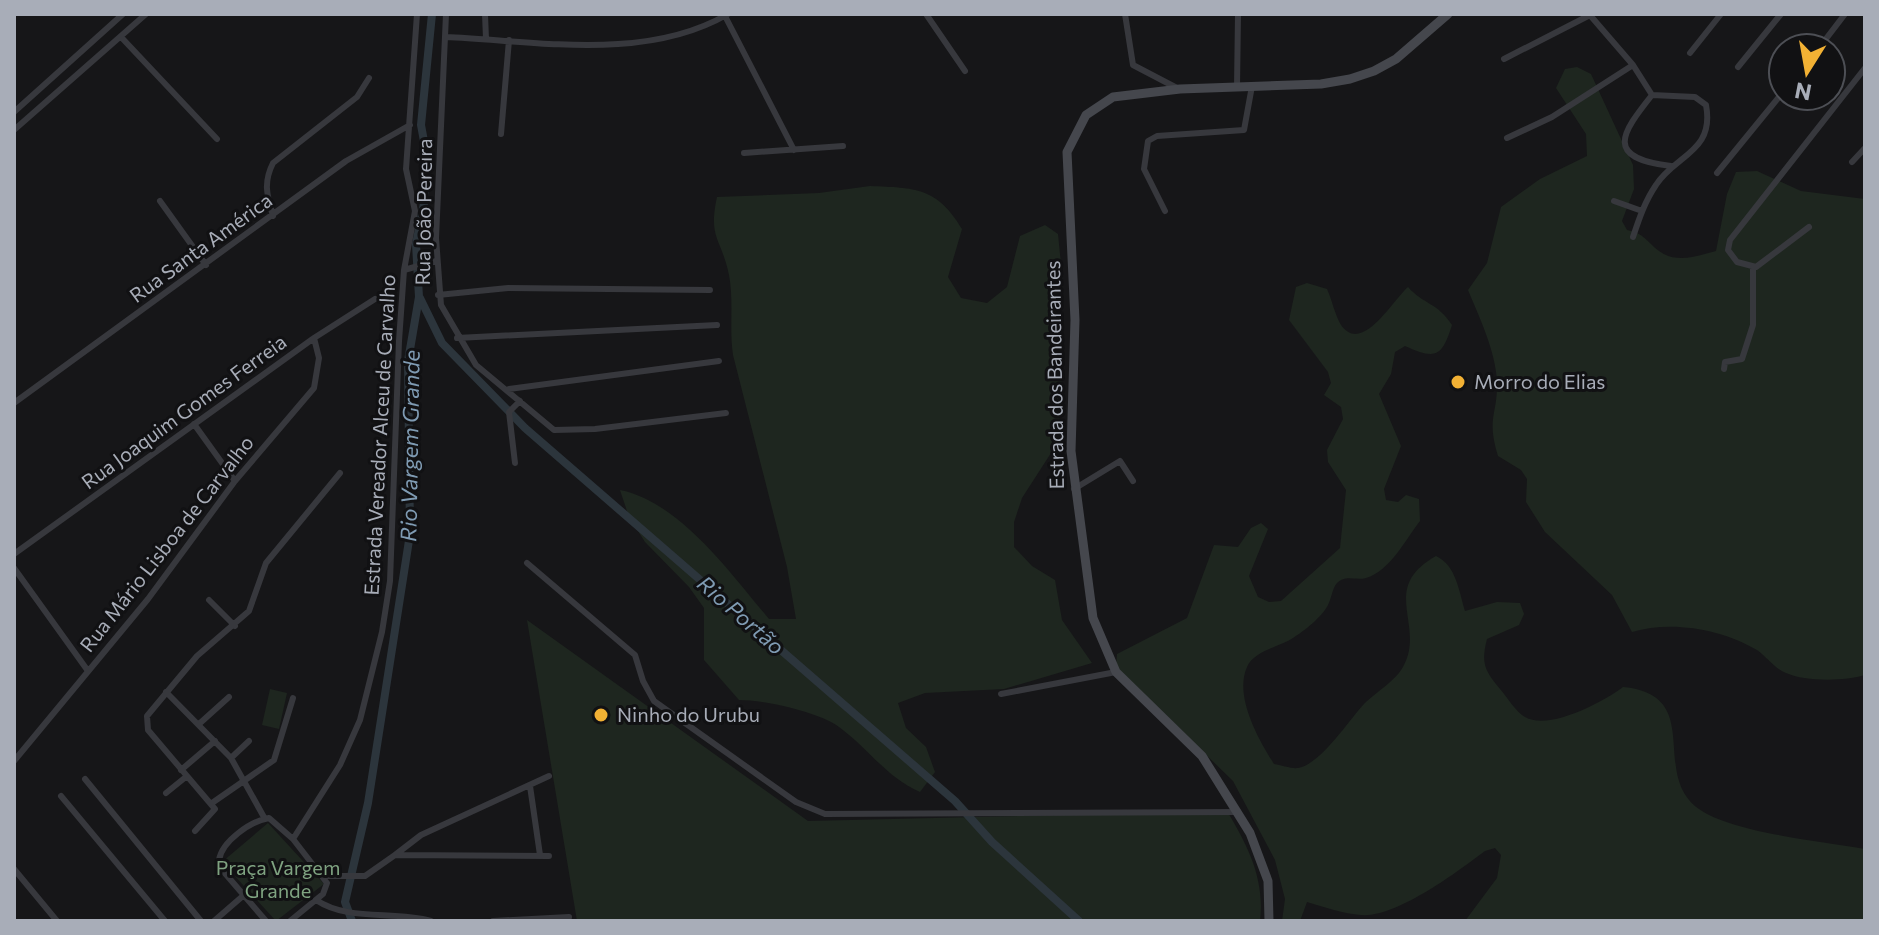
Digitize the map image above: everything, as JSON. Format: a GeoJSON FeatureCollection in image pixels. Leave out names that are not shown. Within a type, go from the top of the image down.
{"type":"FeatureCollection","features":[{"type":"Feature","properties":{"kind":"main road","name":"Estrada dos Bandeirantes"},"geometry":{"type":"LineString","coordinates":[[1269,921],[1269,893],[1264,867],[1238,812],[1189,741],[1147,706],[1116,672],[1093,618],[1074,489],[1071,428],[1075,320],[1066,178],[1068,144],[1086,115],[1103,101],[1134,93],[1321,84],[1374,71],[1396,59],[1448,14]]}},
{"type":"Feature","properties":{"kind":"street"},"geometry":{"type":"LineString","coordinates":[[14,112],[123,14]]}},
{"type":"Feature","properties":{"kind":"street"},"geometry":{"type":"LineString","coordinates":[[14,130],[146,14]]}},
{"type":"Feature","properties":{"kind":"street","name":"Estrada Vereador Alceu de Carvalho"},"geometry":{"type":"LineString","coordinates":[[293,839],[340,765],[354,736],[382,632],[392,560],[395,419],[404,270],[415,211],[406,169],[417,14]]}},
{"type":"Feature","properties":{"kind":"street","name":"Rua João Pereira"},"geometry":{"type":"LineString","coordinates":[[446,14],[436,261],[438,295],[457,338],[476,365],[506,388],[548,428],[560,432],[726,413]]}},
{"type":"Feature","properties":{"kind":"street"},"geometry":{"type":"LineString","coordinates":[[485,14],[486,39]]}},
{"type":"Feature","properties":{"kind":"street"},"geometry":{"type":"LineString","coordinates":[[926,14],[965,71]]}},
{"type":"Feature","properties":{"kind":"street"},"geometry":{"type":"LineString","coordinates":[[1125,14],[1135,69],[1180,89]]}},
{"type":"Feature","properties":{"kind":"street"},"geometry":{"type":"LineString","coordinates":[[1237,87],[1238,14]]}},
{"type":"Feature","properties":{"kind":"street"},"geometry":{"type":"LineString","coordinates":[[1690,53],[1721,14]]}},
{"type":"Feature","properties":{"kind":"street"},"geometry":{"type":"LineString","coordinates":[[1738,67],[1781,14]]}},
{"type":"Feature","properties":{"kind":"street"},"geometry":{"type":"LineString","coordinates":[[1831,32],[1845,14]]}},
{"type":"Feature","properties":{"kind":"street"},"geometry":{"type":"LineString","coordinates":[[446,37],[640,42],[688,32],[727,15],[794,150]]}},
{"type":"Feature","properties":{"kind":"street"},"geometry":{"type":"LineString","coordinates":[[1504,59],[1589,15],[1633,65],[1652,95]]}},
{"type":"Feature","properties":{"kind":"street"},"geometry":{"type":"LineString","coordinates":[[121,37],[217,139]]}},
{"type":"Feature","properties":{"kind":"street"},"geometry":{"type":"LineString","coordinates":[[501,134],[509,40]]}},
{"type":"Feature","properties":{"kind":"street"},"geometry":{"type":"LineString","coordinates":[[1507,138],[1552,117],[1633,65]]}},
{"type":"Feature","properties":{"kind":"street"},"geometry":{"type":"LineString","coordinates":[[1809,227],[1763,264],[1753,267],[1730,255],[1730,240],[1865,68]]}},
{"type":"Feature","properties":{"kind":"street"},"geometry":{"type":"LineString","coordinates":[[273,216],[265,189],[273,163],[357,97],[369,78]]}},
{"type":"Feature","properties":{"kind":"street"},"geometry":{"type":"LineString","coordinates":[[43,86],[51,96]]}},
{"type":"Feature","properties":{"kind":"street"},"geometry":{"type":"LineString","coordinates":[[1165,211],[1144,169],[1148,141],[1157,136],[1244,130],[1252,86]]}},
{"type":"Feature","properties":{"kind":"street"},"geometry":{"type":"LineString","coordinates":[[1633,237],[1655,186],[1671,166],[1696,151],[1708,112],[1706,105],[1695,97],[1652,95]]}},
{"type":"Feature","properties":{"kind":"street"},"geometry":{"type":"LineString","coordinates":[[1652,95],[1625,130],[1625,144],[1635,157],[1671,166]]}},
{"type":"Feature","properties":{"kind":"street"},"geometry":{"type":"LineString","coordinates":[[1717,173],[1767,112]]}},
{"type":"Feature","properties":{"kind":"street","name":"Rua Santa América"},"geometry":{"type":"LineString","coordinates":[[14,403],[346,161],[410,124]]}},
{"type":"Feature","properties":{"kind":"street"},"geometry":{"type":"LineString","coordinates":[[744,153],[843,146]]}},
{"type":"Feature","properties":{"kind":"street"},"geometry":{"type":"LineString","coordinates":[[1852,162],[1865,148]]}},
{"type":"Feature","properties":{"kind":"street"},"geometry":{"type":"LineString","coordinates":[[160,201],[206,265]]}},
{"type":"Feature","properties":{"kind":"street"},"geometry":{"type":"LineString","coordinates":[[1614,201],[1642,211]]}},
{"type":"Feature","properties":{"kind":"street"},"geometry":{"type":"LineString","coordinates":[[404,270],[436,261]]}},
{"type":"Feature","properties":{"kind":"street"},"geometry":{"type":"LineString","coordinates":[[1724,369],[1725,362],[1742,359],[1753,325],[1753,267]]}},
{"type":"Feature","properties":{"kind":"street"},"geometry":{"type":"LineString","coordinates":[[438,295],[508,288],[710,290]]}},
{"type":"Feature","properties":{"kind":"street","name":"Rua Joaquim Gomes Ferreia"},"geometry":{"type":"LineString","coordinates":[[14,554],[314,338],[375,299]]}},
{"type":"Feature","properties":{"kind":"street"},"geometry":{"type":"LineString","coordinates":[[457,338],[717,325]]}},
{"type":"Feature","properties":{"kind":"street","name":"Rua Mário Lisboa de Carvalho"},"geometry":{"type":"LineString","coordinates":[[14,761],[148,599],[235,481],[314,388],[319,358],[314,338]]}},
{"type":"Feature","properties":{"kind":"street"},"geometry":{"type":"LineString","coordinates":[[506,388],[719,361]]}},
{"type":"Feature","properties":{"kind":"street"},"geometry":{"type":"LineString","coordinates":[[515,463],[510,415],[513,406],[520,401]]}},
{"type":"Feature","properties":{"kind":"street"},"geometry":{"type":"LineString","coordinates":[[194,424],[235,481]]}},
{"type":"Feature","properties":{"kind":"street"},"geometry":{"type":"LineString","coordinates":[[1074,489],[1124,462],[1133,481]]}},
{"type":"Feature","properties":{"kind":"street"},"geometry":{"type":"LineString","coordinates":[[195,831],[214,814],[212,803],[181,770],[145,722],[197,656],[249,611],[266,563],[340,473]]}},
{"type":"Feature","properties":{"kind":"street"},"geometry":{"type":"LineString","coordinates":[[527,563],[635,655],[643,681],[654,701],[796,802],[825,814],[1238,812]]}},
{"type":"Feature","properties":{"kind":"street"},"geometry":{"type":"LineString","coordinates":[[14,568],[88,671]]}},
{"type":"Feature","properties":{"kind":"street"},"geometry":{"type":"LineString","coordinates":[[209,600],[235,626]]}},
{"type":"Feature","properties":{"kind":"street"},"geometry":{"type":"LineString","coordinates":[[1001,694],[1116,672]]}},
{"type":"Feature","properties":{"kind":"street"},"geometry":{"type":"LineString","coordinates":[[166,692],[231,758],[265,819]]}},
{"type":"Feature","properties":{"kind":"street"},"geometry":{"type":"LineString","coordinates":[[199,724],[229,697]]}},
{"type":"Feature","properties":{"kind":"street"},"geometry":{"type":"LineString","coordinates":[[212,803],[268,766],[278,753],[293,698]]}},
{"type":"Feature","properties":{"kind":"street"},"geometry":{"type":"LineString","coordinates":[[181,770],[215,741]]}},
{"type":"Feature","properties":{"kind":"street"},"geometry":{"type":"LineString","coordinates":[[231,758],[249,741]]}},
{"type":"Feature","properties":{"kind":"street"},"geometry":{"type":"LineString","coordinates":[[166,793],[187,776]]}},
{"type":"Feature","properties":{"kind":"street"},"geometry":{"type":"LineString","coordinates":[[325,876],[361,877],[421,835],[549,776]]}},
{"type":"Feature","properties":{"kind":"street"},"geometry":{"type":"LineString","coordinates":[[85,779],[201,921]]}},
{"type":"Feature","properties":{"kind":"street"},"geometry":{"type":"LineString","coordinates":[[530,786],[540,855]]}},
{"type":"Feature","properties":{"kind":"street"},"geometry":{"type":"LineString","coordinates":[[61,796],[165,921]]}},
{"type":"Feature","properties":{"kind":"street"},"geometry":{"type":"LineString","coordinates":[[266,921],[223,871],[220,854],[228,843],[265,819],[274,820],[325,876],[326,888],[290,921]]}},
{"type":"Feature","properties":{"kind":"street"},"geometry":{"type":"LineString","coordinates":[[395,855],[549,856]]}},
{"type":"Feature","properties":{"kind":"street"},"geometry":{"type":"LineString","coordinates":[[14,869],[57,921]]}},
{"type":"Feature","properties":{"kind":"street"},"geometry":{"type":"LineString","coordinates":[[219,920],[244,895]]}},
{"type":"Feature","properties":{"kind":"street"},"geometry":{"type":"LineString","coordinates":[[316,900],[338,912],[404,914],[431,921]]}},
{"type":"Feature","properties":{"kind":"street"},"geometry":{"type":"LineString","coordinates":[[297,915],[303,921]]}},
{"type":"Feature","properties":{"kind":"street"},"geometry":{"type":"LineString","coordinates":[[493,921],[569,917]]}},
{"type":"Feature","properties":{"kind":"green space"},"geometry":{"type":"Polygon","coordinates":[[[1577,67],[1591,74],[1633,165],[1634,189],[1622,221],[1627,230],[1641,236],[1666,255],[1687,258],[1716,251],[1727,194],[1736,172],[1757,171],[1801,191],[1865,199],[1865,675],[1826,680],[1794,676],[1778,669],[1757,650],[1743,643],[1696,629],[1663,627],[1632,632],[1612,595],[1545,532],[1526,502],[1527,479],[1521,470],[1498,456],[1493,424],[1496,369],[1468,290],[1487,263],[1501,207],[1540,179],[1587,156],[1586,134],[1556,88],[1565,69],[1577,67]]]}},
{"type":"Feature","properties":{"kind":"green space"},"geometry":{"type":"Polygon","coordinates":[[[870,186],[924,192],[953,215],[962,229],[948,277],[961,298],[987,303],[1007,287],[1020,236],[1045,225],[1058,234],[1063,284],[1056,336],[1064,400],[1051,453],[1022,498],[1014,522],[1014,547],[1032,566],[1055,580],[1062,620],[1092,663],[1004,689],[925,693],[898,703],[906,728],[926,747],[935,772],[920,792],[897,779],[850,735],[830,722],[791,708],[739,700],[704,660],[704,608],[689,587],[645,542],[629,517],[620,490],[642,497],[683,524],[703,542],[769,619],[796,619],[787,567],[733,355],[730,285],[714,222],[717,197],[819,193],[870,186]]]}},
{"type":"Feature","properties":{"kind":"green space"},"geometry":{"type":"Polygon","coordinates":[[[1307,283],[1327,289],[1341,325],[1349,333],[1358,334],[1367,330],[1408,287],[1441,312],[1452,325],[1445,344],[1436,353],[1424,353],[1405,346],[1395,352],[1391,374],[1379,394],[1401,446],[1384,489],[1386,500],[1398,502],[1406,495],[1419,499],[1420,521],[1383,569],[1366,578],[1340,580],[1325,610],[1312,623],[1293,638],[1255,657],[1247,667],[1243,691],[1246,704],[1255,730],[1274,764],[1298,768],[1316,759],[1364,704],[1401,670],[1409,650],[1410,635],[1406,594],[1419,568],[1436,556],[1452,572],[1465,611],[1497,602],[1520,603],[1524,614],[1519,625],[1487,639],[1484,660],[1490,677],[1522,715],[1535,720],[1561,718],[1590,707],[1623,687],[1648,693],[1663,705],[1670,720],[1678,776],[1685,794],[1699,809],[1755,830],[1865,849],[1865,921],[1465,921],[1497,878],[1501,855],[1495,848],[1485,851],[1426,892],[1391,909],[1361,915],[1307,902],[1300,921],[1282,921],[1285,899],[1275,860],[1233,781],[1116,667],[1117,654],[1187,618],[1214,545],[1238,547],[1251,528],[1261,523],[1268,529],[1249,576],[1258,597],[1269,602],[1281,601],[1340,548],[1346,490],[1328,462],[1327,450],[1343,419],[1341,407],[1324,395],[1331,383],[1328,372],[1289,320],[1296,287],[1307,283]]]}},
{"type":"Feature","properties":{"kind":"green space","name":"Ninho do Urubu"},"geometry":{"type":"Polygon","coordinates":[[[527,620],[808,821],[1227,811],[1253,863],[1260,891],[1260,921],[577,921],[527,620]]]}},
{"type":"Feature","properties":{"kind":"green space"},"geometry":{"type":"Polygon","coordinates":[[[270,689],[287,693],[279,729],[262,725],[270,689]]]}},
{"type":"Feature","properties":{"kind":"green space","name":"Praça Vargem Grande"},"geometry":{"type":"Polygon","coordinates":[[[268,823],[324,884],[276,921],[222,862],[268,823]]]}},
{"type":"Feature","properties":{"kind":"waterway","name":"Rio Vargem Grande"},"geometry":{"type":"LineString","coordinates":[[352,921],[345,902],[368,803],[410,534],[408,361],[419,297],[416,244],[424,203],[426,152],[421,125],[432,14]]}},
{"type":"Feature","properties":{"kind":"waterway","name":"Rio Portão"},"geometry":{"type":"LineString","coordinates":[[420,298],[442,343],[525,428],[955,801],[992,842],[1079,921]]}},
{"type":"Feature","properties":{"kind":"place","name":"Morro do Elias"},"geometry":{"type":"Point","coordinates":[1458,382]}},
{"type":"Feature","properties":{"kind":"place","name":"Ninho do Urubu"},"geometry":{"type":"Point","coordinates":[601,715]}}]}
